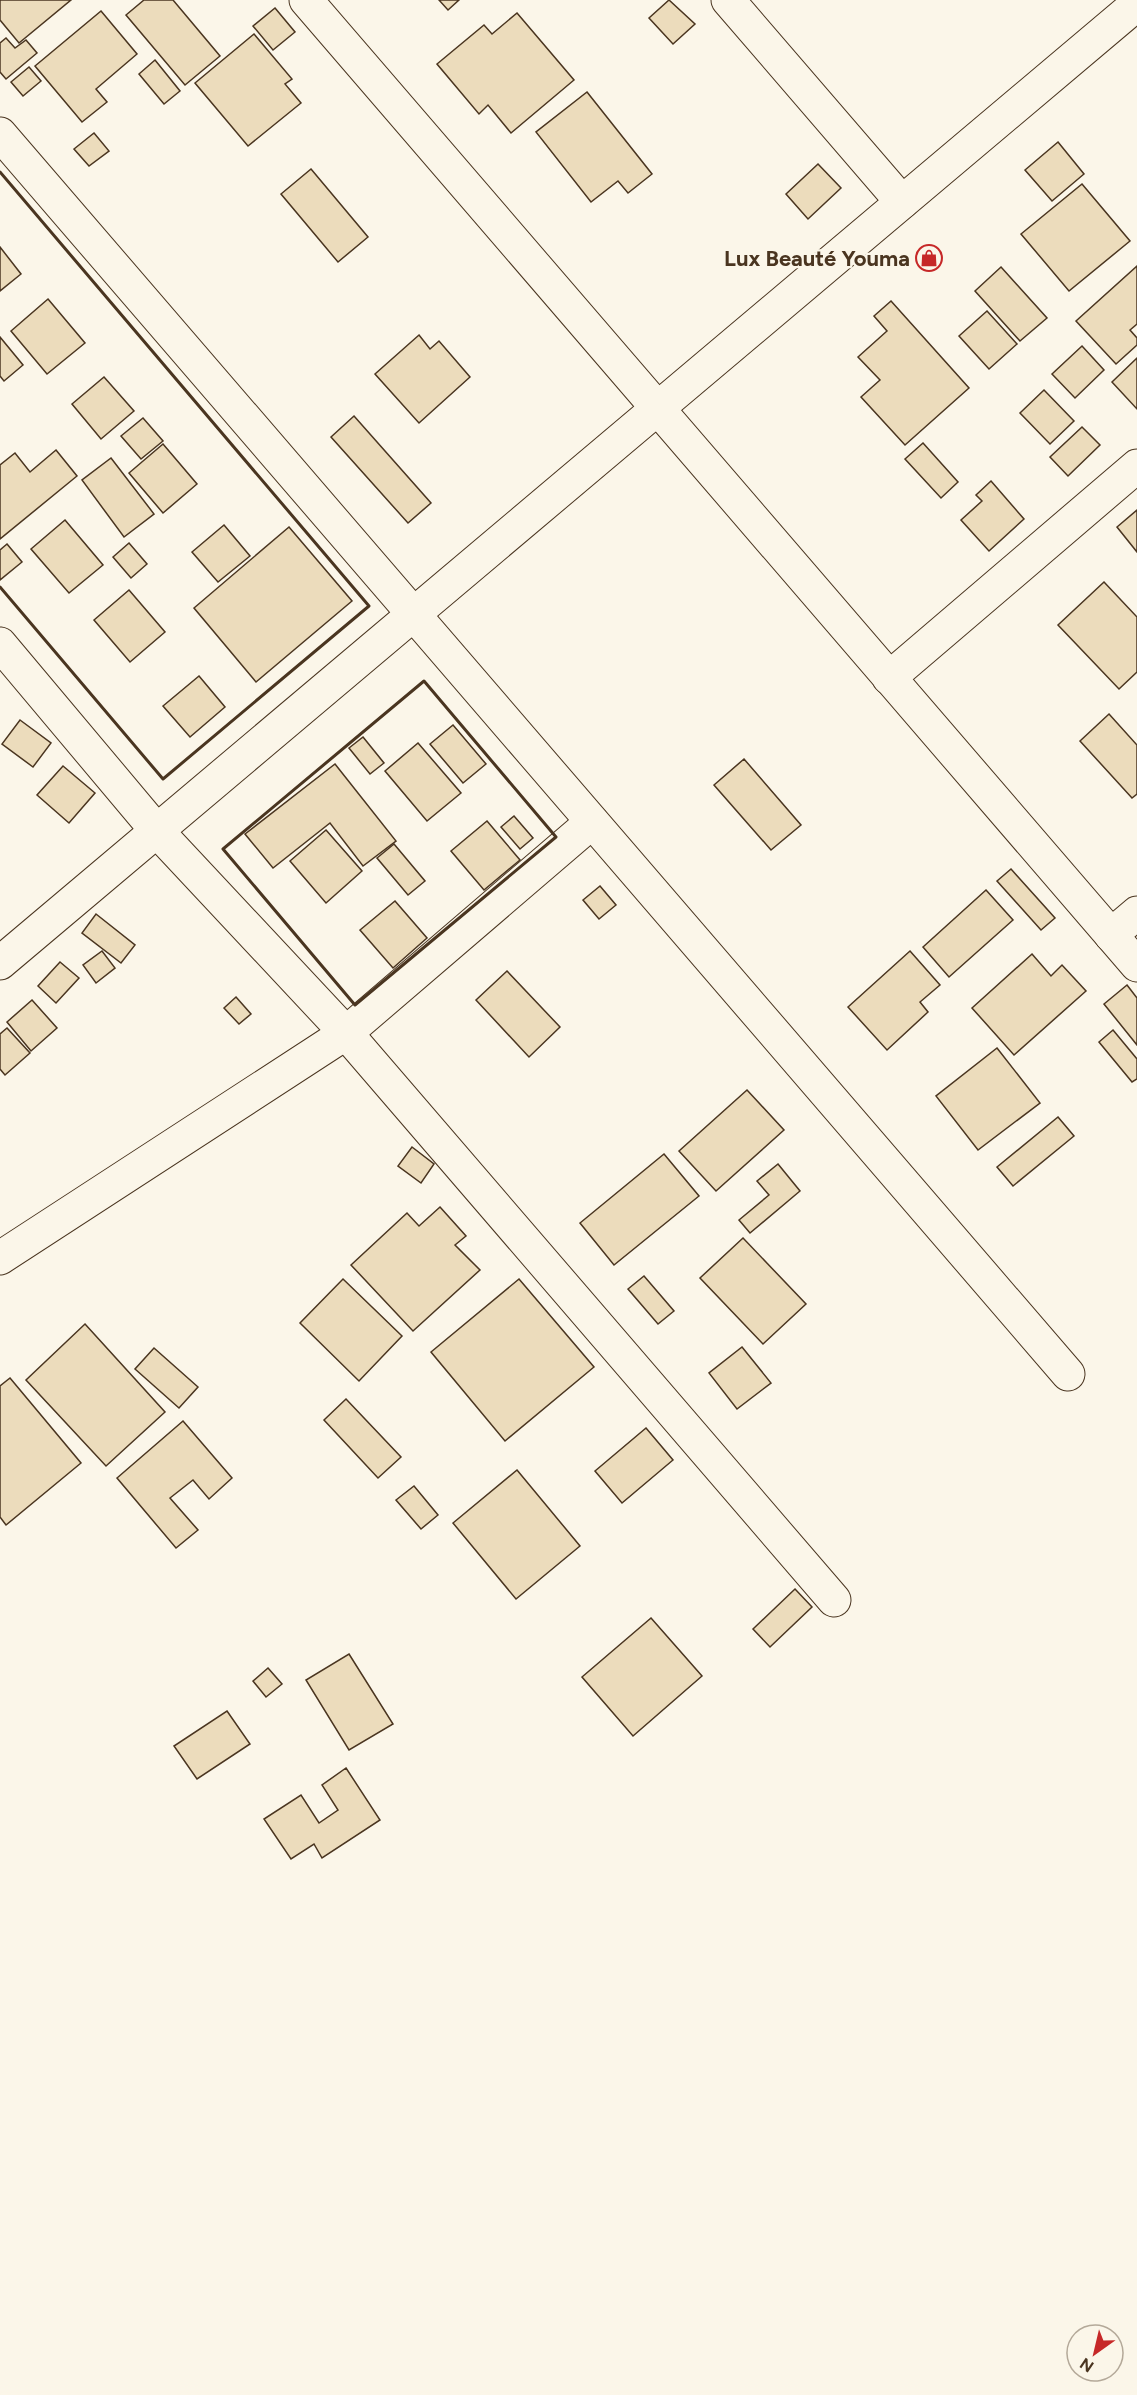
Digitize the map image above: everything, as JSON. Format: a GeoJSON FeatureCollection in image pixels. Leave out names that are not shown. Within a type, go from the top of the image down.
{"type":"FeatureCollection","features":[{"type":"Feature","properties":{"kind":"street"},"geometry":{"type":"LineString","coordinates":[[306,0],[1137,965]]}},
{"type":"Feature","properties":{"kind":"street"},"geometry":{"type":"LineString","coordinates":[[728,0],[902,202]]}},
{"type":"Feature","properties":{"kind":"street"},"geometry":{"type":"LineString","coordinates":[[0,963],[1137,4]]}},
{"type":"Feature","properties":{"kind":"street"},"geometry":{"type":"LineString","coordinates":[[0,134],[1068,1374]]}},
{"type":"Feature","properties":{"kind":"street"},"geometry":{"type":"LineString","coordinates":[[889,678],[1137,466]]}},
{"type":"Feature","properties":{"kind":"street"},"geometry":{"type":"LineString","coordinates":[[0,644],[157,831],[346,1033],[834,1600]]}},
{"type":"Feature","properties":{"kind":"street"},"geometry":{"type":"LineString","coordinates":[[0,1258],[346,1033],[592,822]]}},
{"type":"Feature","properties":{"kind":"street"},"geometry":{"type":"LineString","coordinates":[[1111,935],[1137,913]]}},
{"type":"Feature","properties":{"kind":"building"},"geometry":{"type":"Polygon","coordinates":[[[0,0],[71,0],[19,43],[0,20],[0,0]]]}},
{"type":"Feature","properties":{"kind":"building"},"geometry":{"type":"Polygon","coordinates":[[[144,0],[173,0],[220,56],[185,85],[126,15],[144,0]]]}},
{"type":"Feature","properties":{"kind":"building"},"geometry":{"type":"Polygon","coordinates":[[[439,0],[459,0],[448,10],[439,0]]]}},
{"type":"Feature","properties":{"kind":"building"},"geometry":{"type":"Polygon","coordinates":[[[669,0],[695,24],[673,44],[649,18],[669,0]]]}},
{"type":"Feature","properties":{"kind":"building"},"geometry":{"type":"Polygon","coordinates":[[[275,8],[295,32],[273,50],[253,26],[275,8]]]}},
{"type":"Feature","properties":{"kind":"building"},"geometry":{"type":"Polygon","coordinates":[[[101,11],[137,54],[96,89],[107,102],[82,122],[35,66],[101,11]]]}},
{"type":"Feature","properties":{"kind":"building"},"geometry":{"type":"Polygon","coordinates":[[[517,13],[574,80],[511,133],[488,105],[479,114],[437,64],[484,25],[492,34],[517,13]]]}},
{"type":"Feature","properties":{"kind":"building"},"geometry":{"type":"Polygon","coordinates":[[[254,34],[292,79],[285,84],[301,103],[248,146],[195,83],[254,34]]]}},
{"type":"Feature","properties":{"kind":"building"},"geometry":{"type":"Polygon","coordinates":[[[6,38],[15,48],[26,40],[37,53],[6,79],[0,72],[0,43],[6,38]]]}},
{"type":"Feature","properties":{"kind":"building"},"geometry":{"type":"Polygon","coordinates":[[[155,60],[180,91],[164,104],[139,74],[155,60]]]}},
{"type":"Feature","properties":{"kind":"building"},"geometry":{"type":"Polygon","coordinates":[[[29,67],[41,81],[23,96],[11,82],[29,67]]]}},
{"type":"Feature","properties":{"kind":"building"},"geometry":{"type":"Polygon","coordinates":[[[587,92],[652,174],[628,193],[618,181],[591,202],[536,132],[587,92]]]}},
{"type":"Feature","properties":{"kind":"building"},"geometry":{"type":"Polygon","coordinates":[[[94,133],[109,151],[89,166],[74,149],[94,133]]]}},
{"type":"Feature","properties":{"kind":"building"},"geometry":{"type":"Polygon","coordinates":[[[1058,142],[1084,174],[1052,201],[1025,170],[1058,142]]]}},
{"type":"Feature","properties":{"kind":"building"},"geometry":{"type":"Polygon","coordinates":[[[818,164],[841,188],[808,219],[786,194],[818,164]]]}},
{"type":"Feature","properties":{"kind":"building"},"geometry":{"type":"Polygon","coordinates":[[[311,169],[368,237],[338,262],[281,194],[311,169]]]}},
{"type":"Feature","properties":{"kind":"building"},"geometry":{"type":"Polygon","coordinates":[[[1082,184],[1130,241],[1069,291],[1021,234],[1082,184]]]}},
{"type":"Feature","properties":{"kind":"building"},"geometry":{"type":"Polygon","coordinates":[[[0,247],[21,274],[0,291],[0,247]]]}},
{"type":"Feature","properties":{"kind":"building"},"geometry":{"type":"Polygon","coordinates":[[[1137,266],[1137,324],[1130,330],[1137,338],[1137,345],[1116,364],[1076,321],[1137,266]]]}},
{"type":"Feature","properties":{"kind":"building"},"geometry":{"type":"Polygon","coordinates":[[[1001,267],[1047,318],[1020,341],[975,291],[1001,267]]]}},
{"type":"Feature","properties":{"kind":"building"},"geometry":{"type":"Polygon","coordinates":[[[48,299],[85,343],[47,374],[11,331],[48,299]]]}},
{"type":"Feature","properties":{"kind":"building"},"geometry":{"type":"Polygon","coordinates":[[[891,301],[969,388],[905,445],[861,397],[880,380],[858,357],[887,331],[874,316],[891,301]]]}},
{"type":"Feature","properties":{"kind":"building"},"geometry":{"type":"Polygon","coordinates":[[[987,311],[1017,344],[989,369],[959,336],[987,311]]]}},
{"type":"Feature","properties":{"kind":"building"},"geometry":{"type":"Polygon","coordinates":[[[419,335],[430,349],[439,341],[470,377],[419,423],[375,374],[419,335]]]}},
{"type":"Feature","properties":{"kind":"building"},"geometry":{"type":"Polygon","coordinates":[[[0,337],[23,365],[4,381],[0,376],[0,337]]]}},
{"type":"Feature","properties":{"kind":"building"},"geometry":{"type":"Polygon","coordinates":[[[1082,346],[1104,370],[1075,398],[1052,374],[1082,346]]]}},
{"type":"Feature","properties":{"kind":"building"},"geometry":{"type":"Polygon","coordinates":[[[1137,358],[1137,409],[1112,382],[1137,358]]]}},
{"type":"Feature","properties":{"kind":"building"},"geometry":{"type":"Polygon","coordinates":[[[104,377],[134,411],[101,439],[72,404],[104,377]]]}},
{"type":"Feature","properties":{"kind":"building"},"geometry":{"type":"Polygon","coordinates":[[[1044,390],[1074,421],[1050,444],[1020,413],[1044,390]]]}},
{"type":"Feature","properties":{"kind":"building"},"geometry":{"type":"Polygon","coordinates":[[[354,416],[431,503],[408,523],[331,437],[354,416]]]}},
{"type":"Feature","properties":{"kind":"building"},"geometry":{"type":"Polygon","coordinates":[[[143,418],[163,441],[141,459],[121,436],[143,418]]]}},
{"type":"Feature","properties":{"kind":"building"},"geometry":{"type":"Polygon","coordinates":[[[1082,427],[1100,445],[1068,476],[1050,457],[1082,427]]]}},
{"type":"Feature","properties":{"kind":"building"},"geometry":{"type":"Polygon","coordinates":[[[923,443],[958,482],[941,498],[905,459],[923,443]]]}},
{"type":"Feature","properties":{"kind":"building"},"geometry":{"type":"Polygon","coordinates":[[[163,444],[197,484],[163,513],[129,473],[163,444]]]}},
{"type":"Feature","properties":{"kind":"building"},"geometry":{"type":"Polygon","coordinates":[[[56,450],[77,476],[0,539],[0,465],[15,453],[30,472],[56,450]]]}},
{"type":"Feature","properties":{"kind":"building"},"geometry":{"type":"Polygon","coordinates":[[[111,458],[154,514],[124,537],[82,480],[111,458]]]}},
{"type":"Feature","properties":{"kind":"building"},"geometry":{"type":"Polygon","coordinates":[[[991,481],[1024,519],[989,551],[961,520],[982,501],[976,495],[991,481]]]}},
{"type":"Feature","properties":{"kind":"building"},"geometry":{"type":"Polygon","coordinates":[[[1137,510],[1137,552],[1117,527],[1137,510]]]}},
{"type":"Feature","properties":{"kind":"building"},"geometry":{"type":"Polygon","coordinates":[[[65,520],[103,565],[69,593],[31,549],[65,520]]]}},
{"type":"Feature","properties":{"kind":"building"},"geometry":{"type":"Polygon","coordinates":[[[224,525],[250,556],[218,582],[192,552],[224,525]]]}},
{"type":"Feature","properties":{"kind":"building"},"geometry":{"type":"Polygon","coordinates":[[[289,527],[352,601],[256,682],[194,608],[289,527]]]}},
{"type":"Feature","properties":{"kind":"building"},"geometry":{"type":"Polygon","coordinates":[[[129,543],[147,564],[131,578],[113,557],[129,543]]]}},
{"type":"Feature","properties":{"kind":"building"},"geometry":{"type":"Polygon","coordinates":[[[7,544],[22,562],[0,580],[0,550],[7,544]]]}},
{"type":"Feature","properties":{"kind":"building"},"geometry":{"type":"Polygon","coordinates":[[[1104,582],[1137,617],[1137,672],[1119,689],[1058,625],[1104,582]]]}},
{"type":"Feature","properties":{"kind":"building"},"geometry":{"type":"Polygon","coordinates":[[[129,590],[165,632],[130,662],[94,620],[129,590]]]}},
{"type":"Feature","properties":{"kind":"building"},"geometry":{"type":"Polygon","coordinates":[[[199,676],[225,707],[190,737],[163,706],[199,676]]]}},
{"type":"Feature","properties":{"kind":"building"},"geometry":{"type":"Polygon","coordinates":[[[1109,714],[1137,745],[1137,794],[1132,798],[1080,741],[1109,714]]]}},
{"type":"Feature","properties":{"kind":"building"},"geometry":{"type":"Polygon","coordinates":[[[20,720],[51,743],[33,767],[2,744],[20,720]]]}},
{"type":"Feature","properties":{"kind":"building"},"geometry":{"type":"Polygon","coordinates":[[[453,725],[486,764],[463,783],[430,744],[453,725]]]}},
{"type":"Feature","properties":{"kind":"building"},"geometry":{"type":"Polygon","coordinates":[[[363,737],[384,763],[370,774],[349,748],[363,737]]]}},
{"type":"Feature","properties":{"kind":"building"},"geometry":{"type":"Polygon","coordinates":[[[418,743],[461,793],[427,821],[385,771],[418,743]]]}},
{"type":"Feature","properties":{"kind":"building"},"geometry":{"type":"Polygon","coordinates":[[[744,759],[801,825],[771,850],[714,785],[744,759]]]}},
{"type":"Feature","properties":{"kind":"building"},"geometry":{"type":"Polygon","coordinates":[[[335,764],[396,841],[363,866],[330,823],[273,868],[245,834],[335,764]]]}},
{"type":"Feature","properties":{"kind":"building"},"geometry":{"type":"Polygon","coordinates":[[[63,766],[95,793],[69,823],[37,795],[63,766]]]}},
{"type":"Feature","properties":{"kind":"building"},"geometry":{"type":"Polygon","coordinates":[[[514,816],[533,838],[520,849],[501,827],[514,816]]]}},
{"type":"Feature","properties":{"kind":"building"},"geometry":{"type":"Polygon","coordinates":[[[487,821],[520,860],[484,890],[451,851],[487,821]]]}},
{"type":"Feature","properties":{"kind":"building"},"geometry":{"type":"Polygon","coordinates":[[[326,830],[362,871],[326,903],[290,861],[326,830]]]}},
{"type":"Feature","properties":{"kind":"building"},"geometry":{"type":"Polygon","coordinates":[[[394,844],[425,881],[408,895],[377,858],[394,844]]]}},
{"type":"Feature","properties":{"kind":"building"},"geometry":{"type":"Polygon","coordinates":[[[1011,869],[1055,918],[1041,930],[997,881],[1011,869]]]}},
{"type":"Feature","properties":{"kind":"building"},"geometry":{"type":"Polygon","coordinates":[[[600,886],[616,905],[599,919],[583,900],[600,886]]]}},
{"type":"Feature","properties":{"kind":"building"},"geometry":{"type":"Polygon","coordinates":[[[986,890],[1013,920],[949,977],[923,947],[986,890]]]}},
{"type":"Feature","properties":{"kind":"building"},"geometry":{"type":"Polygon","coordinates":[[[395,901],[427,938],[393,968],[360,930],[395,901]]]}},
{"type":"Feature","properties":{"kind":"building"},"geometry":{"type":"Polygon","coordinates":[[[96,914],[135,945],[121,963],[82,933],[96,914]]]}},
{"type":"Feature","properties":{"kind":"building"},"geometry":{"type":"Polygon","coordinates":[[[102,951],[115,968],[96,983],[83,965],[102,951]]]}},
{"type":"Feature","properties":{"kind":"building"},"geometry":{"type":"Polygon","coordinates":[[[910,951],[940,985],[920,1002],[928,1012],[887,1050],[848,1007],[910,951]]]}},
{"type":"Feature","properties":{"kind":"building"},"geometry":{"type":"Polygon","coordinates":[[[1032,954],[1051,976],[1062,965],[1086,991],[1014,1055],[972,1008],[1032,954]]]}},
{"type":"Feature","properties":{"kind":"building"},"geometry":{"type":"Polygon","coordinates":[[[60,962],[79,978],[56,1003],[38,986],[60,962]]]}},
{"type":"Feature","properties":{"kind":"building"},"geometry":{"type":"Polygon","coordinates":[[[507,971],[560,1027],[529,1057],[476,1000],[507,971]]]}},
{"type":"Feature","properties":{"kind":"building"},"geometry":{"type":"Polygon","coordinates":[[[1127,985],[1137,998],[1137,1045],[1104,1004],[1127,985]]]}},
{"type":"Feature","properties":{"kind":"building"},"geometry":{"type":"Polygon","coordinates":[[[236,997],[251,1014],[239,1024],[224,1008],[236,997]]]}},
{"type":"Feature","properties":{"kind":"building"},"geometry":{"type":"Polygon","coordinates":[[[32,1000],[57,1028],[31,1051],[7,1022],[32,1000]]]}},
{"type":"Feature","properties":{"kind":"building"},"geometry":{"type":"Polygon","coordinates":[[[7,1028],[30,1053],[5,1075],[0,1069],[0,1034],[7,1028]]]}},
{"type":"Feature","properties":{"kind":"building"},"geometry":{"type":"Polygon","coordinates":[[[1113,1030],[1137,1059],[1137,1079],[1132,1082],[1099,1042],[1113,1030]]]}},
{"type":"Feature","properties":{"kind":"building"},"geometry":{"type":"Polygon","coordinates":[[[997,1048],[1040,1103],[978,1150],[936,1096],[997,1048]]]}},
{"type":"Feature","properties":{"kind":"building"},"geometry":{"type":"Polygon","coordinates":[[[747,1090],[784,1130],[716,1191],[679,1151],[747,1090]]]}},
{"type":"Feature","properties":{"kind":"building"},"geometry":{"type":"Polygon","coordinates":[[[1058,1117],[1074,1136],[1013,1186],[997,1167],[1058,1117]]]}},
{"type":"Feature","properties":{"kind":"building"},"geometry":{"type":"Polygon","coordinates":[[[412,1147],[434,1164],[421,1183],[398,1166],[412,1147]]]}},
{"type":"Feature","properties":{"kind":"building"},"geometry":{"type":"Polygon","coordinates":[[[664,1154],[699,1196],[614,1265],[580,1223],[664,1154]]]}},
{"type":"Feature","properties":{"kind":"building"},"geometry":{"type":"Polygon","coordinates":[[[778,1164],[800,1191],[750,1233],[739,1220],[769,1195],[757,1181],[778,1164]]]}},
{"type":"Feature","properties":{"kind":"building"},"geometry":{"type":"Polygon","coordinates":[[[440,1207],[466,1236],[455,1245],[480,1270],[413,1331],[351,1265],[407,1213],[419,1226],[440,1207]]]}},
{"type":"Feature","properties":{"kind":"building"},"geometry":{"type":"Polygon","coordinates":[[[743,1238],[806,1304],[763,1344],[700,1278],[743,1238]]]}},
{"type":"Feature","properties":{"kind":"building"},"geometry":{"type":"Polygon","coordinates":[[[644,1276],[674,1311],[658,1324],[628,1289],[644,1276]]]}},
{"type":"Feature","properties":{"kind":"building"},"geometry":{"type":"Polygon","coordinates":[[[343,1279],[402,1336],[359,1381],[300,1323],[343,1279]]]}},
{"type":"Feature","properties":{"kind":"building"},"geometry":{"type":"Polygon","coordinates":[[[519,1279],[594,1367],[505,1441],[431,1352],[519,1279]]]}},
{"type":"Feature","properties":{"kind":"building"},"geometry":{"type":"Polygon","coordinates":[[[85,1324],[165,1412],[106,1466],[26,1380],[85,1324]]]}},
{"type":"Feature","properties":{"kind":"building"},"geometry":{"type":"Polygon","coordinates":[[[742,1347],[771,1383],[737,1409],[709,1373],[742,1347]]]}},
{"type":"Feature","properties":{"kind":"building"},"geometry":{"type":"Polygon","coordinates":[[[154,1348],[198,1387],[179,1408],[135,1369],[154,1348]]]}},
{"type":"Feature","properties":{"kind":"building"},"geometry":{"type":"Polygon","coordinates":[[[10,1378],[81,1463],[6,1525],[0,1517],[0,1386],[10,1378]]]}},
{"type":"Feature","properties":{"kind":"building"},"geometry":{"type":"Polygon","coordinates":[[[346,1399],[401,1457],[378,1478],[324,1420],[346,1399]]]}},
{"type":"Feature","properties":{"kind":"building"},"geometry":{"type":"Polygon","coordinates":[[[183,1421],[232,1478],[209,1499],[193,1480],[170,1498],[198,1530],[176,1548],[117,1478],[183,1421]]]}},
{"type":"Feature","properties":{"kind":"building"},"geometry":{"type":"Polygon","coordinates":[[[646,1428],[673,1460],[622,1503],[595,1471],[646,1428]]]}},
{"type":"Feature","properties":{"kind":"building"},"geometry":{"type":"Polygon","coordinates":[[[517,1470],[580,1546],[516,1599],[453,1523],[517,1470]]]}},
{"type":"Feature","properties":{"kind":"building"},"geometry":{"type":"Polygon","coordinates":[[[414,1486],[438,1515],[421,1529],[396,1500],[414,1486]]]}},
{"type":"Feature","properties":{"kind":"building"},"geometry":{"type":"Polygon","coordinates":[[[795,1589],[812,1607],[770,1647],[753,1629],[795,1589]]]}},
{"type":"Feature","properties":{"kind":"building"},"geometry":{"type":"Polygon","coordinates":[[[651,1618],[702,1676],[633,1736],[582,1677],[651,1618]]]}},
{"type":"Feature","properties":{"kind":"building"},"geometry":{"type":"Polygon","coordinates":[[[349,1654],[393,1724],[349,1750],[306,1680],[349,1654]]]}},
{"type":"Feature","properties":{"kind":"building"},"geometry":{"type":"Polygon","coordinates":[[[268,1668],[282,1684],[266,1697],[253,1681],[268,1668]]]}},
{"type":"Feature","properties":{"kind":"building"},"geometry":{"type":"Polygon","coordinates":[[[227,1711],[250,1744],[197,1779],[174,1746],[227,1711]]]}},
{"type":"Feature","properties":{"kind":"building"},"geometry":{"type":"Polygon","coordinates":[[[346,1768],[380,1820],[322,1858],[314,1844],[291,1859],[264,1819],[301,1795],[319,1823],[338,1810],[322,1785],[346,1768]]]}},
{"type":"Feature","properties":{"kind":"wall"},"geometry":{"type":"LineString","coordinates":[[0,172],[369,606],[163,779],[0,587]]}},
{"type":"Feature","properties":{"kind":"wall"},"geometry":{"type":"LineString","coordinates":[[424,681],[556,837],[355,1005],[223,849],[424,681]]}},
{"type":"Feature","properties":{"kind":"place","name":"Lux Beauté Youma"},"geometry":{"type":"Point","coordinates":[929,258]}}]}
